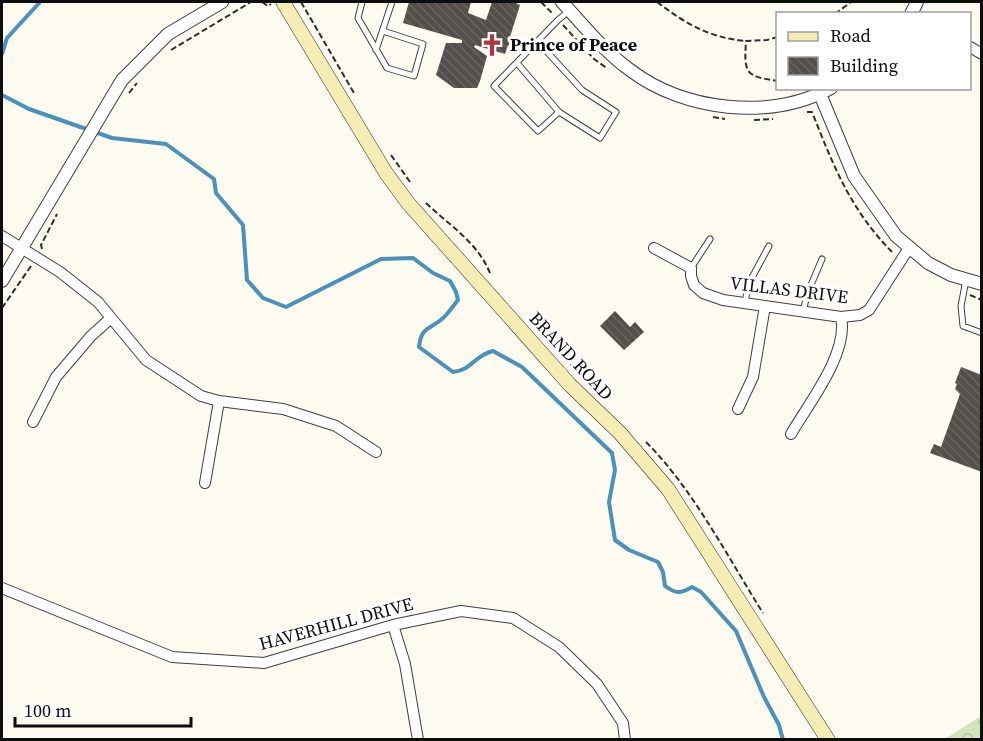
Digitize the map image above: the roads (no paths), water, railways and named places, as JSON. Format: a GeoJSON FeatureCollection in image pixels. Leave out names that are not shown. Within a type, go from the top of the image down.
{"type":"FeatureCollection","features":[{"type":"Feature","properties":{"kind":"main road","name":"BRAND ROAD"},"geometry":{"type":"LineString","coordinates":[[283,2],[386,173],[408,203],[570,385],[620,433],[668,489],[828,740]]}},
{"type":"Feature","properties":{"kind":"street"},"geometry":{"type":"LineString","coordinates":[[2,281],[122,80],[168,34],[222,2]]}},
{"type":"Feature","properties":{"kind":"street"},"geometry":{"type":"LineString","coordinates":[[566,6],[607,51],[630,70],[655,86],[681,96],[736,108],[766,108],[825,91],[854,176],[896,236],[928,263],[951,275],[964,286],[981,284]]}},
{"type":"Feature","properties":{"kind":"street"},"geometry":{"type":"LineString","coordinates":[[2,236],[60,272],[98,302],[146,360],[201,396],[219,401],[283,409],[336,426],[376,452]]}},
{"type":"Feature","properties":{"kind":"street"},"geometry":{"type":"LineString","coordinates":[[654,248],[691,268]]}},
{"type":"Feature","properties":{"kind":"street","name":"VILLAS DRIVE"},"geometry":{"type":"LineString","coordinates":[[691,268],[694,285],[703,293],[723,300],[841,317],[860,315],[869,310],[909,248]]}},
{"type":"Feature","properties":{"kind":"street"},"geometry":{"type":"LineString","coordinates":[[738,409],[753,377],[765,306]]}},
{"type":"Feature","properties":{"kind":"street"},"geometry":{"type":"LineString","coordinates":[[791,434],[828,371],[838,348],[843,328],[841,317]]}},
{"type":"Feature","properties":{"kind":"street"},"geometry":{"type":"LineString","coordinates":[[33,422],[56,377],[91,336],[111,318]]}},
{"type":"Feature","properties":{"kind":"street"},"geometry":{"type":"LineString","coordinates":[[205,483],[219,401]]}},
{"type":"Feature","properties":{"kind":"street","name":"HAVERHILL DRIVE"},"geometry":{"type":"LineString","coordinates":[[2,588],[172,657],[264,663],[393,625],[461,611],[513,618],[559,647],[597,684],[623,723],[625,740]]}},
{"type":"Feature","properties":{"kind":"street"},"geometry":{"type":"LineString","coordinates":[[393,625],[405,664],[418,740]]}},
{"type":"Feature","properties":{"kind":"lane"},"geometry":{"type":"LineString","coordinates":[[362,2],[358,18],[387,68],[414,76],[423,44],[383,32]]}},
{"type":"Feature","properties":{"kind":"lane"},"geometry":{"type":"LineString","coordinates":[[376,50],[392,2]]}},
{"type":"Feature","properties":{"kind":"lane"},"geometry":{"type":"LineString","coordinates":[[559,112],[538,131],[494,86],[558,20],[566,6]]}},
{"type":"Feature","properties":{"kind":"lane"},"geometry":{"type":"LineString","coordinates":[[517,63],[559,112],[600,138],[616,112],[582,90],[538,42]]}},
{"type":"Feature","properties":{"kind":"lane"},"geometry":{"type":"LineString","coordinates":[[691,268],[710,239]]}},
{"type":"Feature","properties":{"kind":"lane"},"geometry":{"type":"LineString","coordinates":[[745,303],[748,285],[769,246]]}},
{"type":"Feature","properties":{"kind":"lane"},"geometry":{"type":"LineString","coordinates":[[803,311],[808,292],[822,259]]}},
{"type":"Feature","properties":{"kind":"lane"},"geometry":{"type":"LineString","coordinates":[[964,286],[963,326],[981,333]]}},
{"type":"Feature","properties":{"kind":"waterway"},"geometry":{"type":"LineString","coordinates":[[2,54],[7,38],[40,2]]}},
{"type":"Feature","properties":{"kind":"waterway"},"geometry":{"type":"LineString","coordinates":[[2,95],[29,109],[112,138],[166,144],[214,179],[216,193],[243,225],[247,280],[263,298],[286,307],[381,259],[413,258],[433,273],[450,281],[458,300],[444,317],[424,332],[419,347],[453,372],[465,368],[481,356],[493,351],[522,367],[612,453],[615,470],[609,502],[615,540],[629,550],[658,562],[663,572],[665,586],[669,589],[678,592],[692,587],[701,592],[736,631],[764,697],[779,725],[783,740]]}},
{"type":"Feature","properties":{"kind":"place","name":"Prince of Peace"},"geometry":{"type":"Point","coordinates":[492,45]}}]}
